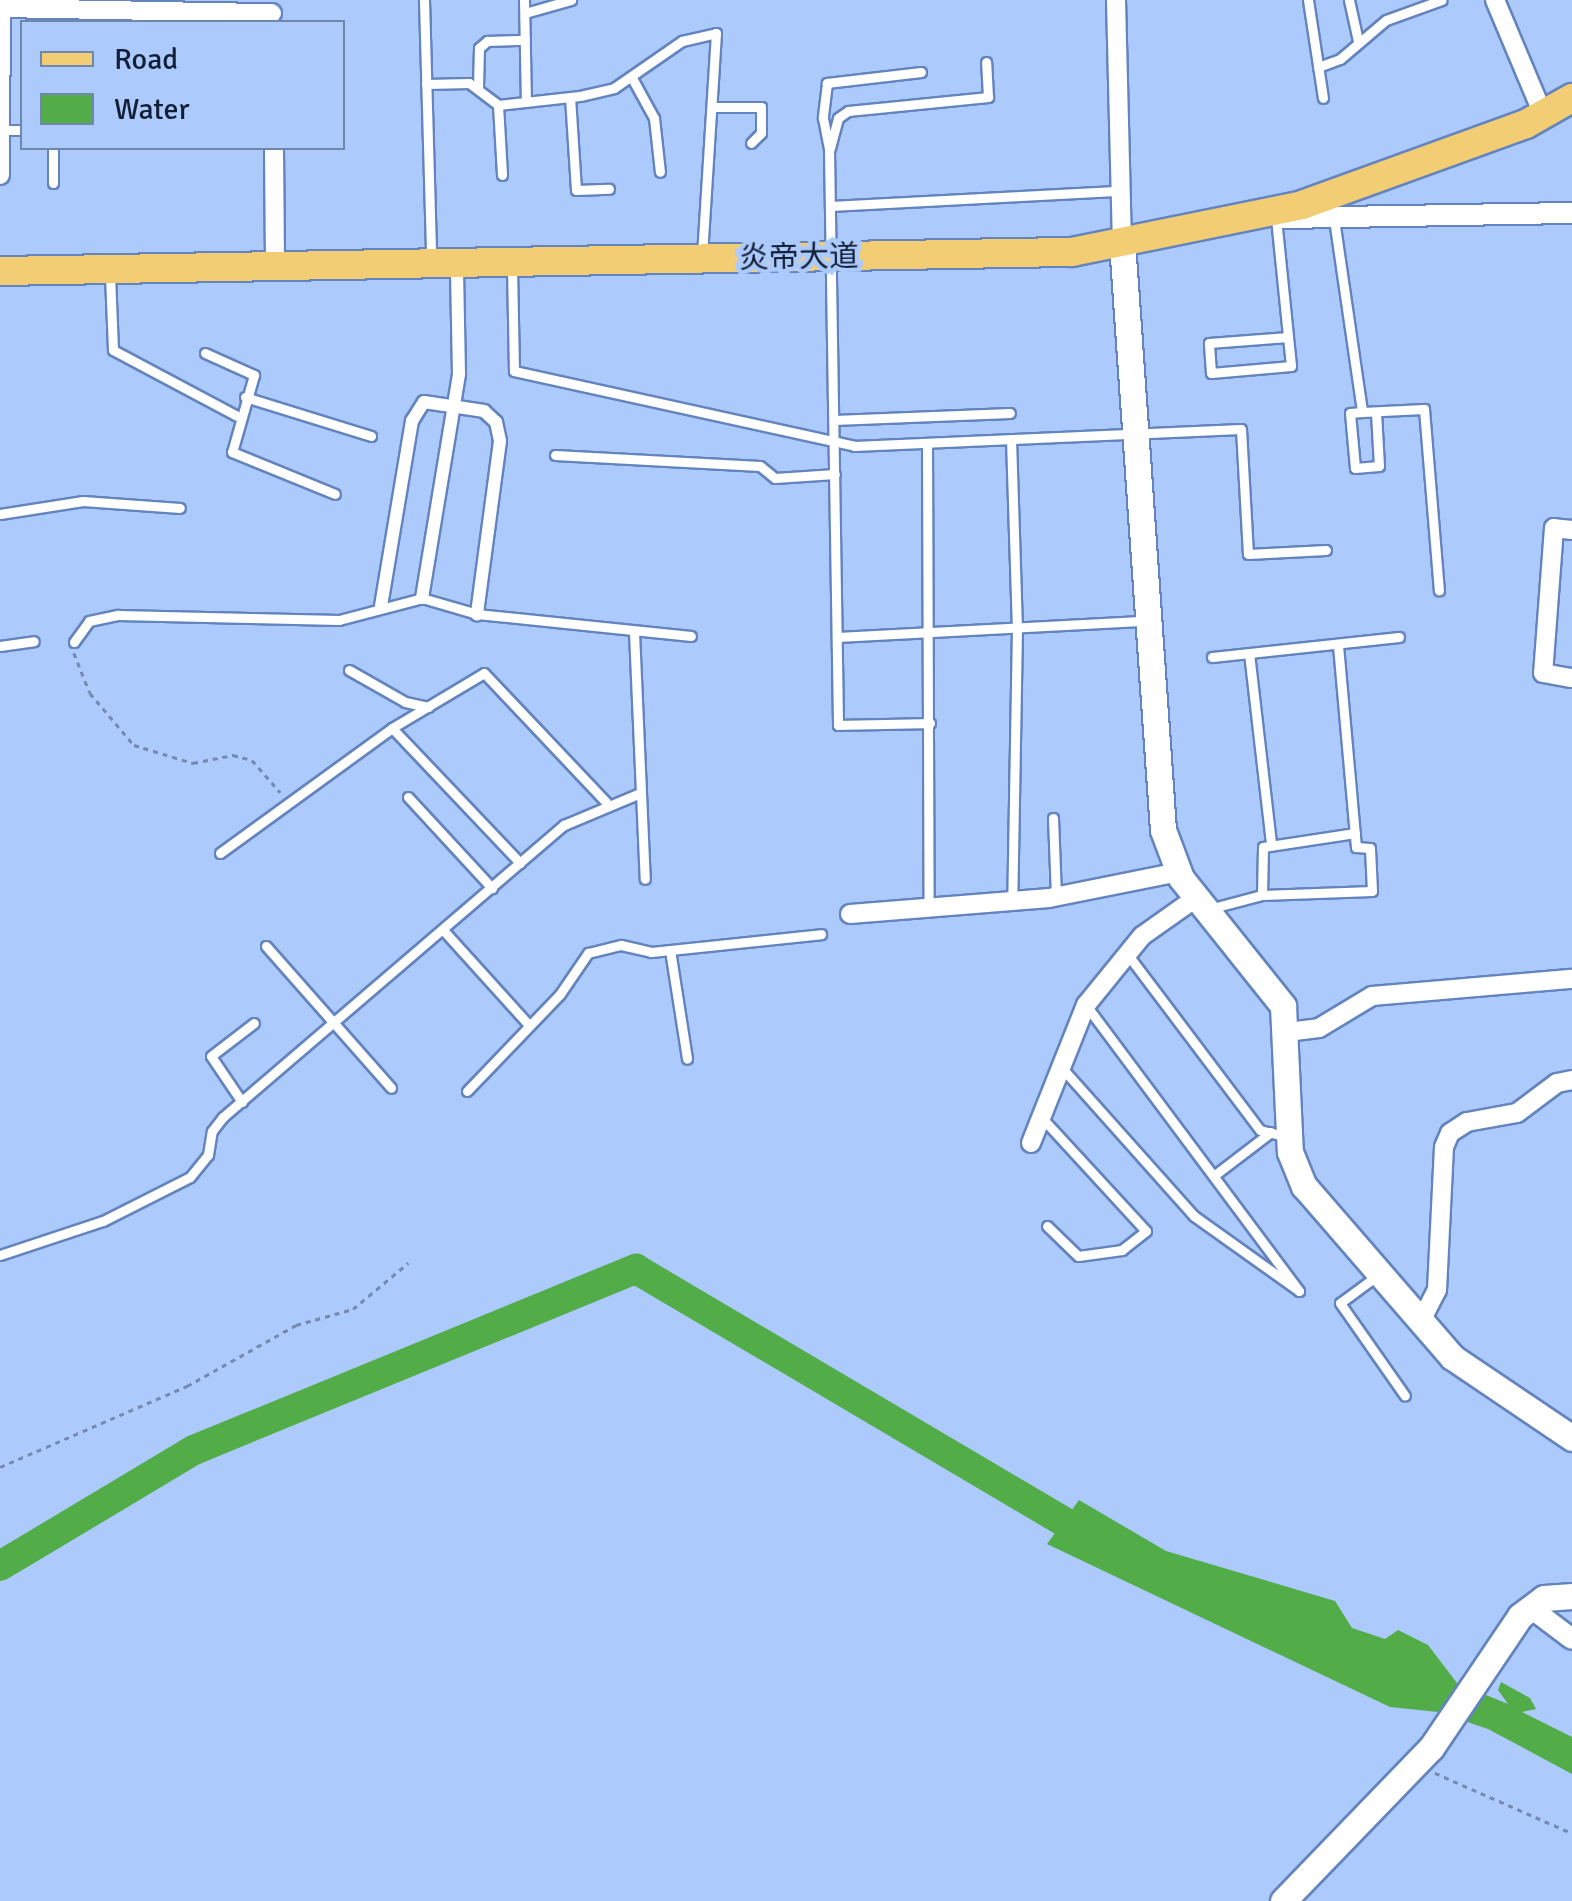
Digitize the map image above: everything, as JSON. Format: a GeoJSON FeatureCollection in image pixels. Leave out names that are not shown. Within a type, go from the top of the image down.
{"type":"FeatureCollection","features":[{"type":"Feature","properties":{"kind":"main road","name":"炎帝大道"},"geometry":{"type":"LineString","coordinates":[[0,271],[275,270],[1072,252],[1302,205],[1543,114],[1572,98]]}},
{"type":"Feature","properties":{"kind":"main road"},"geometry":{"type":"LineString","coordinates":[[1122,242],[1163,830],[1179,872],[1283,1006],[1287,1032],[1280,1135],[1304,1186],[1452,1357],[1572,1438]]}},
{"type":"Feature","properties":{"kind":"main road"},"geometry":{"type":"LineString","coordinates":[[1283,1901],[1423,1756],[1498,1648],[1532,1608],[1544,1598],[1572,1596]]}},
{"type":"Feature","properties":{"kind":"street"},"geometry":{"type":"LineString","coordinates":[[0,175],[1,0]]}},
{"type":"Feature","properties":{"kind":"street"},"geometry":{"type":"LineString","coordinates":[[1116,0],[1122,242]]}},
{"type":"Feature","properties":{"kind":"street"},"geometry":{"type":"LineString","coordinates":[[1495,0],[1543,114]]}},
{"type":"Feature","properties":{"kind":"street"},"geometry":{"type":"LineString","coordinates":[[1,8],[78,16],[171,17],[224,6],[272,12]]}},
{"type":"Feature","properties":{"kind":"street"},"geometry":{"type":"LineString","coordinates":[[274,150],[275,270]]}},
{"type":"Feature","properties":{"kind":"street"},"geometry":{"type":"LineString","coordinates":[[1232,219],[1572,213]]}},
{"type":"Feature","properties":{"kind":"street"},"geometry":{"type":"LineString","coordinates":[[422,598],[454,406],[444,266]]}},
{"type":"Feature","properties":{"kind":"street"},"geometry":{"type":"LineString","coordinates":[[380,606],[416,406],[454,406],[484,411],[500,441],[477,614]]}},
{"type":"Feature","properties":{"kind":"street"},"geometry":{"type":"LineString","coordinates":[[1572,530],[1554,528],[1542,673],[1572,678]]}},
{"type":"Feature","properties":{"kind":"street"},"geometry":{"type":"LineString","coordinates":[[850,914],[1056,897],[1179,872]]}},
{"type":"Feature","properties":{"kind":"street"},"geometry":{"type":"LineString","coordinates":[[1030,1144],[1086,1005],[1126,952],[1202,903]]}},
{"type":"Feature","properties":{"kind":"street"},"geometry":{"type":"LineString","coordinates":[[1287,1032],[1319,1028],[1372,996],[1572,979]]}},
{"type":"Feature","properties":{"kind":"street"},"geometry":{"type":"LineString","coordinates":[[1421,1320],[1437,1290],[1444,1148],[1450,1133],[1466,1122],[1517,1113],[1546,1090],[1572,1080]]}},
{"type":"Feature","properties":{"kind":"street"},"geometry":{"type":"LineString","coordinates":[[1532,1608],[1572,1640]]}},
{"type":"Feature","properties":{"kind":"lane"},"geometry":{"type":"LineString","coordinates":[[424,0],[426,84],[444,266]]}},
{"type":"Feature","properties":{"kind":"lane"},"geometry":{"type":"LineString","coordinates":[[524,0],[526,102]]}},
{"type":"Feature","properties":{"kind":"lane"},"geometry":{"type":"LineString","coordinates":[[525,13],[570,0]]}},
{"type":"Feature","properties":{"kind":"lane"},"geometry":{"type":"LineString","coordinates":[[1308,0],[1323,98]]}},
{"type":"Feature","properties":{"kind":"lane"},"geometry":{"type":"LineString","coordinates":[[1348,0],[1358,41]]}},
{"type":"Feature","properties":{"kind":"lane"},"geometry":{"type":"LineString","coordinates":[[1318,67],[1340,59],[1386,20],[1442,0]]}},
{"type":"Feature","properties":{"kind":"lane"},"geometry":{"type":"LineString","coordinates":[[498,105],[570,97],[632,78],[666,50],[716,34],[716,108],[702,260]]}},
{"type":"Feature","properties":{"kind":"lane"},"geometry":{"type":"LineString","coordinates":[[478,88],[479,48],[487,41],[525,40]]}},
{"type":"Feature","properties":{"kind":"lane"},"geometry":{"type":"LineString","coordinates":[[829,150],[838,118],[848,111],[988,97],[986,62]]}},
{"type":"Feature","properties":{"kind":"lane"},"geometry":{"type":"LineString","coordinates":[[921,72],[828,83],[822,118],[829,150],[838,725],[930,723]]}},
{"type":"Feature","properties":{"kind":"lane"},"geometry":{"type":"LineString","coordinates":[[632,78],[654,118],[660,172]]}},
{"type":"Feature","properties":{"kind":"lane"},"geometry":{"type":"LineString","coordinates":[[426,84],[478,88],[498,105],[502,175]]}},
{"type":"Feature","properties":{"kind":"lane"},"geometry":{"type":"LineString","coordinates":[[570,97],[576,190],[608,189]]}},
{"type":"Feature","properties":{"kind":"lane"},"geometry":{"type":"LineString","coordinates":[[716,108],[762,107],[760,133],[751,143]]}},
{"type":"Feature","properties":{"kind":"lane"},"geometry":{"type":"LineString","coordinates":[[53,150],[53,184]]}},
{"type":"Feature","properties":{"kind":"lane"},"geometry":{"type":"LineString","coordinates":[[830,206],[1121,191]]}},
{"type":"Feature","properties":{"kind":"lane"},"geometry":{"type":"LineString","coordinates":[[1334,216],[1362,412]]}},
{"type":"Feature","properties":{"kind":"lane"},"geometry":{"type":"LineString","coordinates":[[1276,218],[1291,366],[1211,373],[1209,343],[1288,337]]}},
{"type":"Feature","properties":{"kind":"lane"},"geometry":{"type":"LineString","coordinates":[[512,264],[514,372],[690,414],[854,446],[1241,429],[1248,554],[1326,550]]}},
{"type":"Feature","properties":{"kind":"lane"},"geometry":{"type":"LineString","coordinates":[[110,270],[113,350],[238,416]]}},
{"type":"Feature","properties":{"kind":"lane"},"geometry":{"type":"LineString","coordinates":[[206,353],[254,375],[238,416],[232,452],[335,494]]}},
{"type":"Feature","properties":{"kind":"lane"},"geometry":{"type":"LineString","coordinates":[[245,397],[371,436]]}},
{"type":"Feature","properties":{"kind":"lane"},"geometry":{"type":"LineString","coordinates":[[1376,412],[1379,466],[1355,468],[1350,413],[1424,409],[1438,590]]}},
{"type":"Feature","properties":{"kind":"lane"},"geometry":{"type":"LineString","coordinates":[[834,420],[1010,412]]}},
{"type":"Feature","properties":{"kind":"lane"},"geometry":{"type":"LineString","coordinates":[[1011,440],[1017,628],[1012,901]]}},
{"type":"Feature","properties":{"kind":"lane"},"geometry":{"type":"LineString","coordinates":[[928,443],[929,908]]}},
{"type":"Feature","properties":{"kind":"lane"},"geometry":{"type":"LineString","coordinates":[[555,455],[760,466],[775,478],[835,474]]}},
{"type":"Feature","properties":{"kind":"lane"},"geometry":{"type":"LineString","coordinates":[[0,514],[84,501],[180,508]]}},
{"type":"Feature","properties":{"kind":"lane"},"geometry":{"type":"LineString","coordinates":[[74,642],[88,621],[118,615],[339,620],[380,606],[422,598],[477,614],[692,636]]}},
{"type":"Feature","properties":{"kind":"lane"},"geometry":{"type":"LineString","coordinates":[[837,637],[1146,621]]}},
{"type":"Feature","properties":{"kind":"lane"},"geometry":{"type":"LineString","coordinates":[[634,632],[645,879]]}},
{"type":"Feature","properties":{"kind":"lane"},"geometry":{"type":"LineString","coordinates":[[1212,657],[1399,637]]}},
{"type":"Feature","properties":{"kind":"lane"},"geometry":{"type":"LineString","coordinates":[[0,646],[34,642]]}},
{"type":"Feature","properties":{"kind":"lane"},"geometry":{"type":"LineString","coordinates":[[1202,903],[1262,895],[1372,891],[1370,848],[1356,847],[1354,833],[1338,644]]}},
{"type":"Feature","properties":{"kind":"lane"},"geometry":{"type":"LineString","coordinates":[[1249,653],[1271,843]]}},
{"type":"Feature","properties":{"kind":"lane"},"geometry":{"type":"LineString","coordinates":[[349,670],[405,702],[428,707]]}},
{"type":"Feature","properties":{"kind":"lane"},"geometry":{"type":"LineString","coordinates":[[220,853],[392,728],[484,673],[606,802]]}},
{"type":"Feature","properties":{"kind":"lane"},"geometry":{"type":"LineString","coordinates":[[392,728],[520,864]]}},
{"type":"Feature","properties":{"kind":"lane"},"geometry":{"type":"LineString","coordinates":[[0,1255],[166,1194],[208,1155],[212,1132],[242,1102],[564,824],[606,802],[640,794]]}},
{"type":"Feature","properties":{"kind":"lane"},"geometry":{"type":"LineString","coordinates":[[408,797],[492,888]]}},
{"type":"Feature","properties":{"kind":"lane"},"geometry":{"type":"LineString","coordinates":[[1053,818],[1056,897]]}},
{"type":"Feature","properties":{"kind":"lane"},"geometry":{"type":"LineString","coordinates":[[1262,895],[1263,847],[1354,833]]}},
{"type":"Feature","properties":{"kind":"lane"},"geometry":{"type":"LineString","coordinates":[[444,931],[529,1025]]}},
{"type":"Feature","properties":{"kind":"lane"},"geometry":{"type":"LineString","coordinates":[[468,1090],[529,1025],[588,952],[622,945],[670,950],[821,934]]}},
{"type":"Feature","properties":{"kind":"lane"},"geometry":{"type":"LineString","coordinates":[[266,946],[391,1088]]}},
{"type":"Feature","properties":{"kind":"lane"},"geometry":{"type":"LineString","coordinates":[[670,950],[687,1059]]}},
{"type":"Feature","properties":{"kind":"lane"},"geometry":{"type":"LineString","coordinates":[[1126,952],[1260,1130],[1280,1135]]}},
{"type":"Feature","properties":{"kind":"lane"},"geometry":{"type":"LineString","coordinates":[[1060,1066],[1194,1216],[1299,1291],[1216,1174],[1086,1005]]}},
{"type":"Feature","properties":{"kind":"lane"},"geometry":{"type":"LineString","coordinates":[[242,1102],[210,1056],[254,1023]]}},
{"type":"Feature","properties":{"kind":"lane"},"geometry":{"type":"LineString","coordinates":[[1041,1117],[1146,1231],[1122,1250],[1078,1256],[1047,1226]]}},
{"type":"Feature","properties":{"kind":"lane"},"geometry":{"type":"LineString","coordinates":[[1216,1174],[1280,1135]]}},
{"type":"Feature","properties":{"kind":"lane"},"geometry":{"type":"LineString","coordinates":[[1378,1275],[1340,1303],[1405,1396]]}},
{"type":"Feature","properties":{"kind":"path"},"geometry":{"type":"LineString","coordinates":[[74,642],[74,661],[90,693],[134,745],[194,763],[234,755],[252,760],[289,803]]}},
{"type":"Feature","properties":{"kind":"path"},"geometry":{"type":"LineString","coordinates":[[0,1467],[187,1386],[296,1325],[353,1309],[408,1262]]}},
{"type":"Feature","properties":{"kind":"path"},"geometry":{"type":"LineString","coordinates":[[1423,1756],[1572,1834]]}},
{"type":"Feature","properties":{"kind":"water"},"geometry":{"type":"Polygon","coordinates":[[[1079,1500],[1166,1551],[1335,1601],[1352,1628],[1385,1639],[1398,1630],[1428,1645],[1457,1683],[1508,1704],[1498,1690],[1501,1682],[1530,1698],[1536,1709],[1522,1712],[1572,1737],[1572,1774],[1488,1729],[1438,1712],[1390,1707],[1047,1544],[1079,1500]]]}},
{"type":"Feature","properties":{"kind":"waterway"},"geometry":{"type":"LineString","coordinates":[[0,1566],[194,1450],[636,1269],[1095,1540]]}}]}
